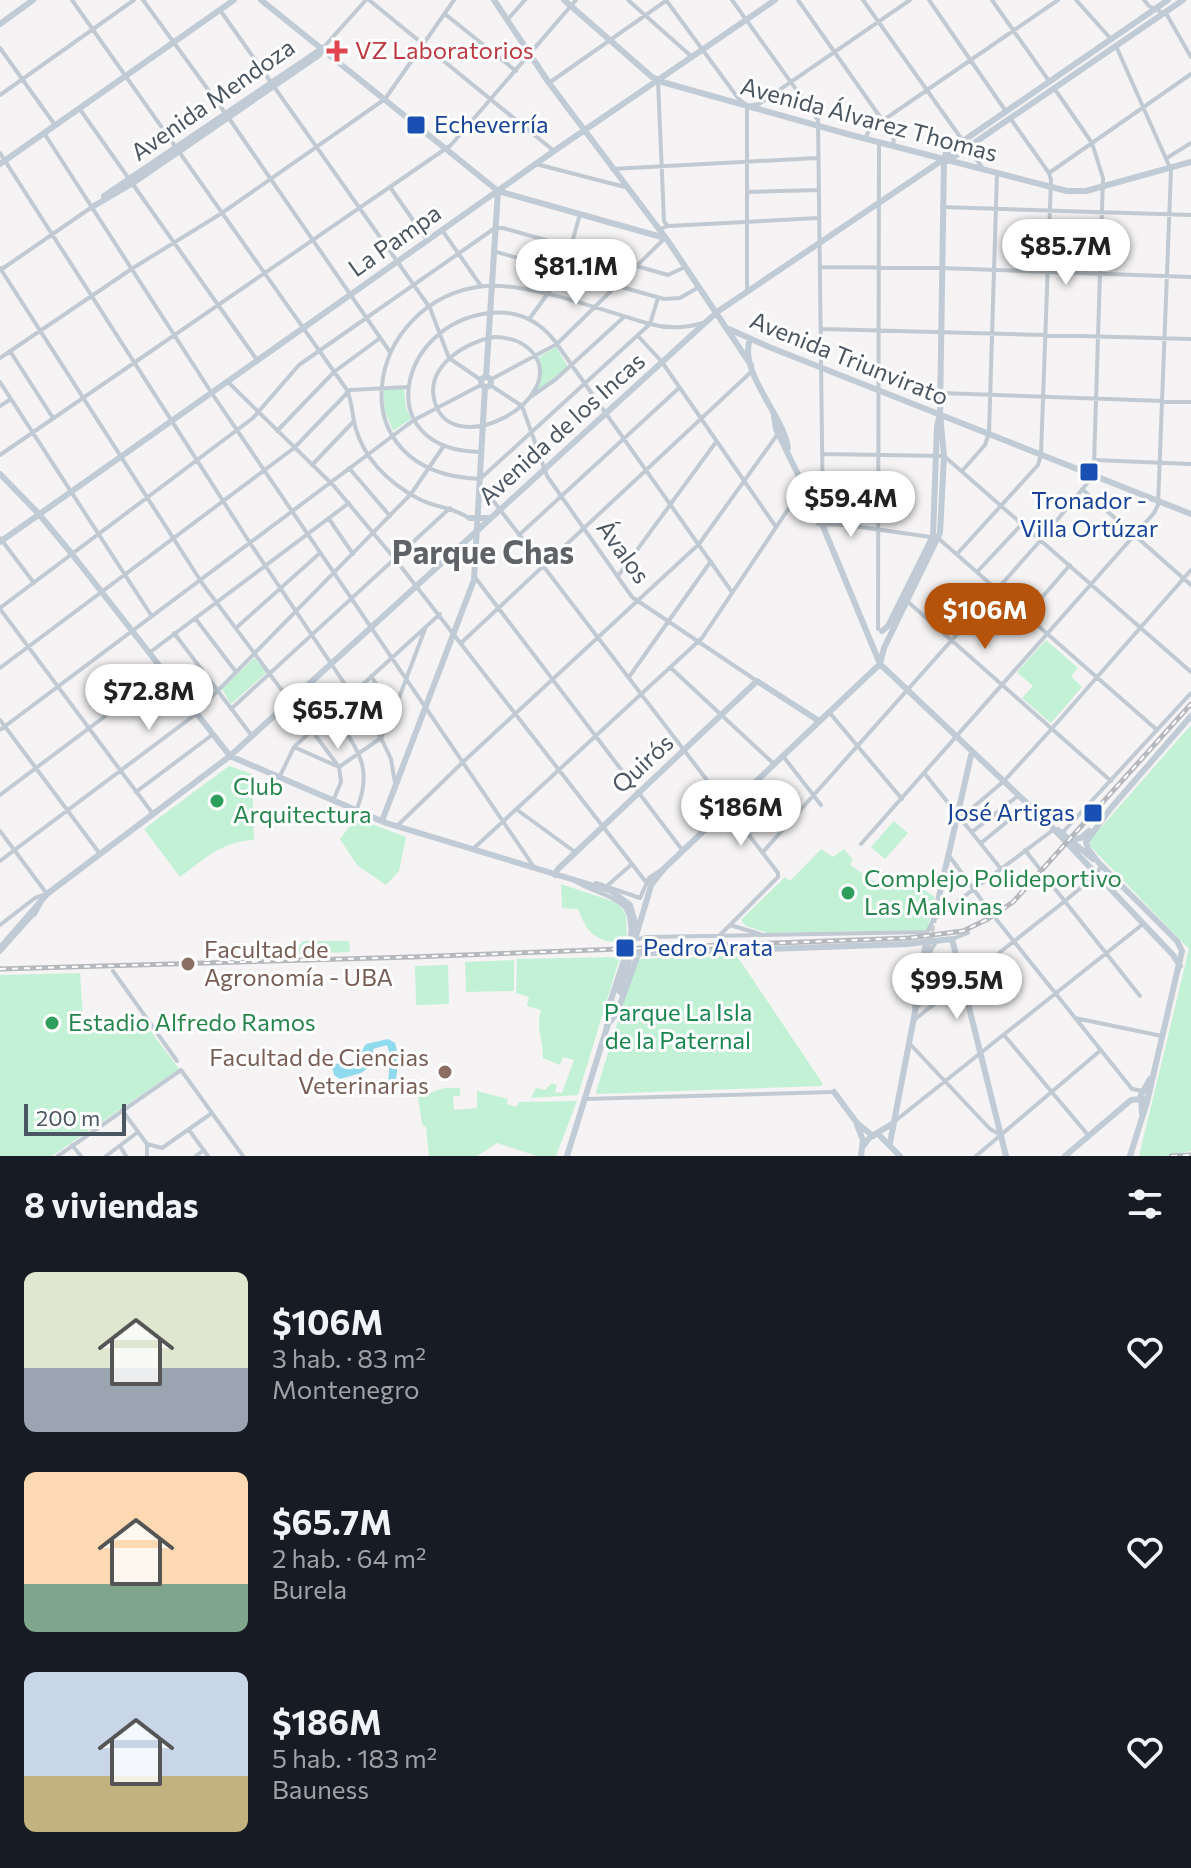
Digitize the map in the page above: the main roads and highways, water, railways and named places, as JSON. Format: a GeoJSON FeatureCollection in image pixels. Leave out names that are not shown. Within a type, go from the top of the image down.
{"type":"FeatureCollection","features":[{"type":"Feature","properties":{"kind":"main road"},"geometry":{"type":"LineString","coordinates":[[0,24],[33,0]]}},
{"type":"Feature","properties":{"kind":"main road"},"geometry":{"type":"LineString","coordinates":[[3,162],[234,0]]}},
{"type":"Feature","properties":{"kind":"main road"},"geometry":{"type":"LineString","coordinates":[[261,0],[498,191],[665,238]]}},
{"type":"Feature","properties":{"kind":"main road","name":"Avenida Triunvirato"},"geometry":{"type":"LineString","coordinates":[[494,0],[530,57],[729,329],[1191,514]]}},
{"type":"Feature","properties":{"kind":"main road","name":"Avenida Álvarez Thomas"},"geometry":{"type":"LineString","coordinates":[[564,0],[574,3],[610,40],[658,81],[865,139],[1075,192],[1191,162]]}},
{"type":"Feature","properties":{"kind":"main road","name":"La Pampa"},"geometry":{"type":"LineString","coordinates":[[1,540],[554,151],[775,0]]}},
{"type":"Feature","properties":{"kind":"main road","name":"Avenida de los Incas"},"geometry":{"type":"LineString","coordinates":[[1052,85],[1168,0]]}},
{"type":"Feature","properties":{"kind":"main road","name":"Avenida de los Incas"},"geometry":{"type":"LineString","coordinates":[[44,896],[230,756],[717,312],[944,159],[955,156],[965,144],[1183,0]]}},
{"type":"Feature","properties":{"kind":"main road","name":"Avenida Mendoza"},"geometry":{"type":"LineString","coordinates":[[92,207],[323,48]]}},
{"type":"Feature","properties":{"kind":"main road"},"geometry":{"type":"LineString","coordinates":[[1,478],[38,513],[72,554],[230,756],[382,821],[574,881],[622,901],[638,936],[651,882],[880,664],[905,600],[936,537],[944,159]]}},
{"type":"Feature","properties":{"kind":"main road"},"geometry":{"type":"LineString","coordinates":[[382,821],[474,576],[477,531],[474,519],[480,479],[498,191]]}},
{"type":"Feature","properties":{"kind":"main road"},"geometry":{"type":"LineString","coordinates":[[729,329],[752,368],[774,416],[880,664],[1029,804],[1180,966]]}},
{"type":"Feature","properties":{"kind":"main road"},"geometry":{"type":"LineString","coordinates":[[750,339],[747,349],[752,368]]}},
{"type":"Feature","properties":{"kind":"main road"},"geometry":{"type":"LineString","coordinates":[[804,486],[820,523]]}},
{"type":"Feature","properties":{"kind":"main road"},"geometry":{"type":"LineString","coordinates":[[474,519],[491,518]]}},
{"type":"Feature","properties":{"kind":"main road"},"geometry":{"type":"LineString","coordinates":[[466,541],[476,547]]}},
{"type":"Feature","properties":{"kind":"main road"},"geometry":{"type":"LineString","coordinates":[[866,632],[888,626],[905,600]]}},
{"type":"Feature","properties":{"kind":"main road"},"geometry":{"type":"LineString","coordinates":[[880,630],[886,644]]}},
{"type":"Feature","properties":{"kind":"main road","name":"Quirós"},"geometry":{"type":"LineString","coordinates":[[555,875],[575,852],[757,681]]}},
{"type":"Feature","properties":{"kind":"main road","name":"Ávalos"},"geometry":{"type":"LineString","coordinates":[[757,681],[819,721]]}},
{"type":"Feature","properties":{"kind":"main road"},"geometry":{"type":"LineString","coordinates":[[1080,857],[1079,848],[1086,838],[1191,716]]}},
{"type":"Feature","properties":{"kind":"main road"},"geometry":{"type":"LineString","coordinates":[[936,914],[972,751]]}},
{"type":"Feature","properties":{"kind":"main road"},"geometry":{"type":"LineString","coordinates":[[1051,827],[1101,864]]}},
{"type":"Feature","properties":{"kind":"main road"},"geometry":{"type":"LineString","coordinates":[[1069,840],[1086,838]]}},
{"type":"Feature","properties":{"kind":"main road"},"geometry":{"type":"LineString","coordinates":[[1086,838],[1088,849],[1177,941],[1182,955],[1145,1095],[1133,1156]]}},
{"type":"Feature","properties":{"kind":"main road"},"geometry":{"type":"LineString","coordinates":[[1098,877],[1109,872]]}},
{"type":"Feature","properties":{"kind":"main road"},"geometry":{"type":"LineString","coordinates":[[34,914],[44,896]]}},
{"type":"Feature","properties":{"kind":"main road"},"geometry":{"type":"LineString","coordinates":[[0,948],[44,896]]}},
{"type":"Feature","properties":{"kind":"main road"},"geometry":{"type":"LineString","coordinates":[[1143,924],[1152,916]]}},
{"type":"Feature","properties":{"kind":"main road"},"geometry":{"type":"LineString","coordinates":[[567,1156],[631,957],[741,950],[926,946],[952,939],[1006,1156]]}},
{"type":"Feature","properties":{"kind":"main road"},"geometry":{"type":"LineString","coordinates":[[890,1143],[926,946]]}},
{"type":"Feature","properties":{"kind":"main road"},"geometry":{"type":"LineString","coordinates":[[1131,1100],[1132,1089]]}},
{"type":"Feature","properties":{"kind":"main road"},"geometry":{"type":"LineString","coordinates":[[834,1092],[857,1123],[864,1145]]}},
{"type":"Feature","properties":{"kind":"main road"},"geometry":{"type":"LineString","coordinates":[[1065,1156],[1131,1100],[1145,1095]]}},
{"type":"Feature","properties":{"kind":"main road"},"geometry":{"type":"LineString","coordinates":[[895,1107],[898,1112],[905,1113]]}},
{"type":"Feature","properties":{"kind":"main road"},"geometry":{"type":"LineString","coordinates":[[857,1123],[890,1143],[898,1155]]}},
{"type":"Feature","properties":{"kind":"main road"},"geometry":{"type":"LineString","coordinates":[[861,1156],[864,1145],[892,1124]]}},
{"type":"Feature","properties":{"kind":"water"},"geometry":{"type":"Polygon","coordinates":[[[388,1039],[395,1043],[398,1060],[396,1079],[391,1089],[388,1087],[390,1055],[387,1045],[373,1049],[375,1063],[361,1073],[340,1079],[334,1075],[332,1067],[335,1064],[355,1061],[366,1044],[388,1039]]]}},
{"type":"Feature","properties":{"kind":"tunnel"},"geometry":{"type":"LineString","coordinates":[[927,949],[936,910]]}},
{"type":"Feature","properties":{"kind":"tunnel"},"geometry":{"type":"LineString","coordinates":[[626,958],[632,934]]}},
{"type":"Feature","properties":{"kind":"railway"},"geometry":{"type":"LineString","coordinates":[[0,969],[909,938],[963,931],[1013,902],[1191,704]]}},
{"type":"Feature","properties":{"kind":"railway"},"geometry":{"type":"LineString","coordinates":[[1171,1156],[1191,1155]]}},
{"type":"Feature","properties":{"kind":"place","name":"VZ Laboratorios"},"geometry":{"type":"Point","coordinates":[337,51]}},
{"type":"Feature","properties":{"kind":"place","name":"Echeverría"},"geometry":{"type":"Point","coordinates":[416,125]}},
{"type":"Feature","properties":{"kind":"place","name":"Tronador - Villa Ortúzar"},"geometry":{"type":"Point","coordinates":[1089,472]}},
{"type":"Feature","properties":{"kind":"place","name":"Club Arquitectura"},"geometry":{"type":"Point","coordinates":[217,801]}},
{"type":"Feature","properties":{"kind":"place","name":"José Artigas"},"geometry":{"type":"Point","coordinates":[1093,813]}},
{"type":"Feature","properties":{"kind":"place","name":"Complejo Polideportivo Las Malvinas"},"geometry":{"type":"Point","coordinates":[848,893]}},
{"type":"Feature","properties":{"kind":"place","name":"Pedro Arata"},"geometry":{"type":"Point","coordinates":[625,948]}},
{"type":"Feature","properties":{"kind":"place","name":"Facultad de Agronomía - UBA"},"geometry":{"type":"Point","coordinates":[188,964]}},
{"type":"Feature","properties":{"kind":"place","name":"Estadio Alfredo Ramos"},"geometry":{"type":"Point","coordinates":[52,1023]}},
{"type":"Feature","properties":{"kind":"place","name":"Facultad de Ciencias Veterinarias"},"geometry":{"type":"Point","coordinates":[445,1072]}},
{"type":"Feature","properties":{"kind":"district","name":"Parque Chas"},"geometry":{"type":"Point","coordinates":[483,553]}},
{"type":"Feature","properties":{"kind":"park label","name":"Parque La Isla de la Paternal"},"geometry":{"type":"Point","coordinates":[678,1027]}}]}
